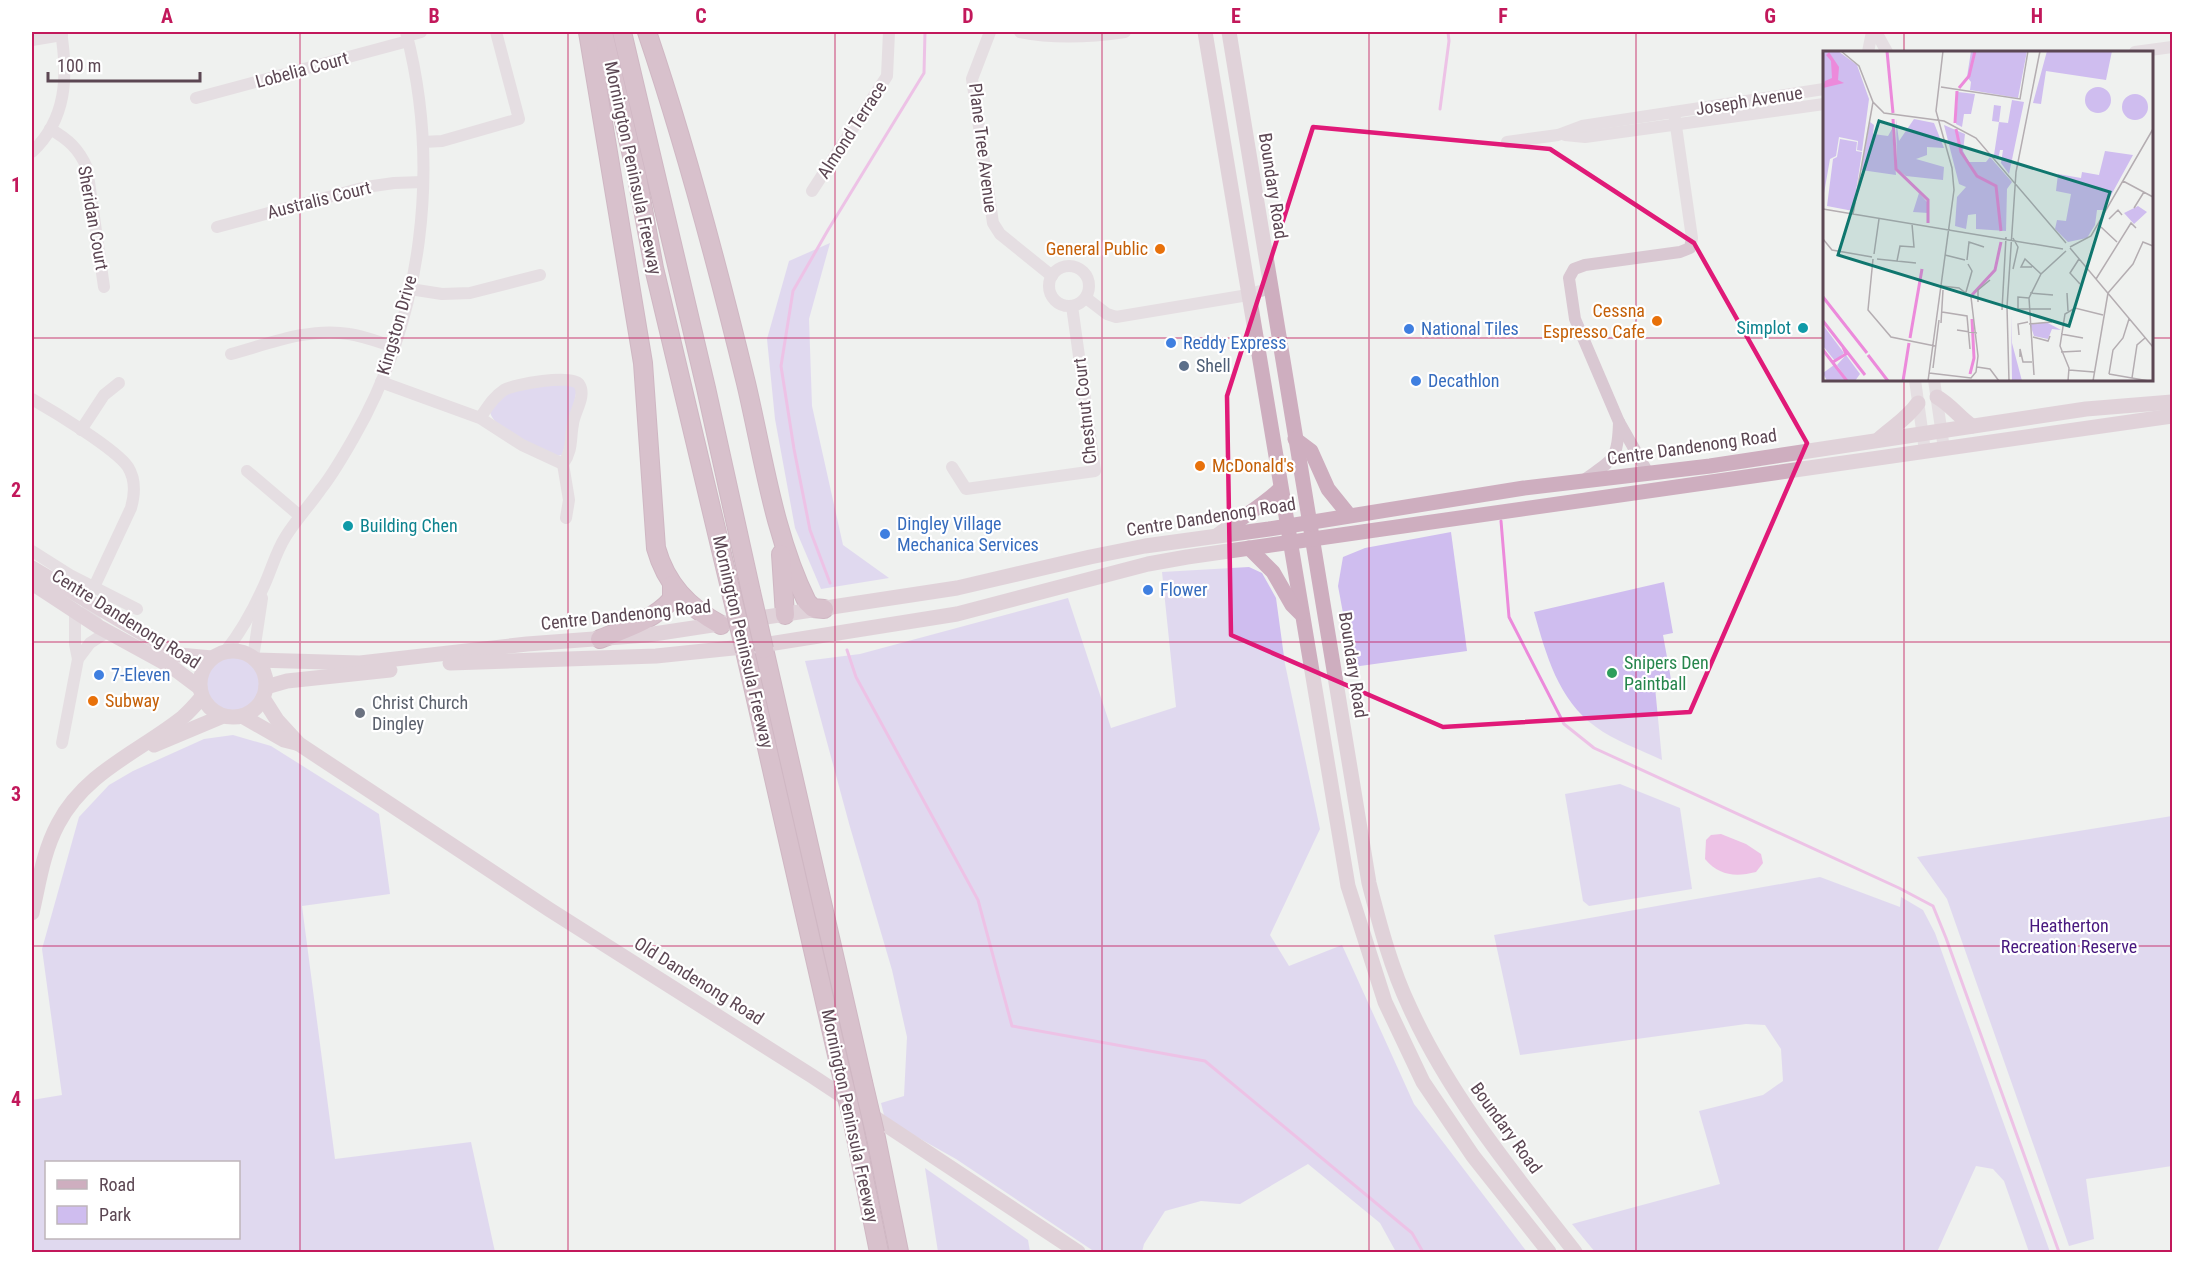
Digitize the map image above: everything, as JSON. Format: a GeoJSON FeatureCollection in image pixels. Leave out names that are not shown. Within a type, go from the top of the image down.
{"type":"FeatureCollection","features":[{"type":"Feature","properties":{"kind":"highway"},"geometry":{"type":"LineString","coordinates":[[588,32],[643,363],[656,548],[664,572],[672,585],[696,610],[721,625]]}},
{"type":"Feature","properties":{"kind":"highway","name":"Mornington Peninsula Freeway"},"geometry":{"type":"LineString","coordinates":[[603,32],[634,166],[654,268],[732,596],[758,647],[875,1133],[898,1252]]}},
{"type":"Feature","properties":{"kind":"highway","name":"Mornington Peninsula Freeway"},"geometry":{"type":"LineString","coordinates":[[622,32],[706,388],[751,592],[758,647],[840,1068],[879,1252]]}},
{"type":"Feature","properties":{"kind":"highway"},"geometry":{"type":"LineString","coordinates":[[647,32],[691,170],[717,265],[778,523],[805,599],[813,608],[824,609]]}},
{"type":"Feature","properties":{"kind":"highway"},"geometry":{"type":"LineString","coordinates":[[778,523],[786,602],[785,615]]}},
{"type":"Feature","properties":{"kind":"highway"},"geometry":{"type":"LineString","coordinates":[[600,639],[642,622],[656,613],[671,600],[674,593],[672,585]]}},
{"type":"Feature","properties":{"kind":"main road"},"geometry":{"type":"LineString","coordinates":[[1205,32],[1348,886],[1385,1002],[1423,1082],[1473,1156],[1549,1252]]}},
{"type":"Feature","properties":{"kind":"main road","name":"Boundary Road"},"geometry":{"type":"LineString","coordinates":[[1232,35],[1271,294],[1369,883],[1384,942],[1410,1009],[1442,1071],[1488,1139],[1575,1252]]}},
{"type":"Feature","properties":{"kind":"main road"},"geometry":{"type":"LineString","coordinates":[[1254,333],[1261,311],[1271,294]]}},
{"type":"Feature","properties":{"kind":"main road"},"geometry":{"type":"LineString","coordinates":[[1937,397],[1950,404],[1972,426]]}},
{"type":"Feature","properties":{"kind":"main road","name":"Centre Dandenong Road"},"geometry":{"type":"LineString","coordinates":[[254,659],[360,663],[647,635],[957,588],[1107,553],[1349,515],[1584,480],[1710,466],[2086,409],[2172,402]]}},
{"type":"Feature","properties":{"kind":"main road"},"geometry":{"type":"LineString","coordinates":[[1878,440],[1906,418],[1918,403]]}},
{"type":"Feature","properties":{"kind":"main road","name":"Centre Dandenong Road"},"geometry":{"type":"LineString","coordinates":[[264,692],[287,681],[443,664],[528,659],[657,656],[758,647],[957,614],[1148,564],[2172,416]]}},
{"type":"Feature","properties":{"kind":"main road"},"geometry":{"type":"LineString","coordinates":[[1295,439],[1311,451],[1328,489],[1349,515]]}},
{"type":"Feature","properties":{"kind":"main road"},"geometry":{"type":"LineString","coordinates":[[1217,536],[1240,518],[1264,505],[1280,489]]}},
{"type":"Feature","properties":{"kind":"main road"},"geometry":{"type":"LineString","coordinates":[[1250,531],[1251,548],[1274,572],[1292,605],[1302,615]]}},
{"type":"Feature","properties":{"kind":"main road","name":"Centre Dandenong Road"},"geometry":{"type":"LineString","coordinates":[[32,568],[90,594],[106,612],[179,654],[219,655]]}},
{"type":"Feature","properties":{"kind":"main road","name":"Centre Dandenong Road"},"geometry":{"type":"LineString","coordinates":[[32,584],[103,629],[178,671],[201,693]]}},
{"type":"Feature","properties":{"kind":"main road"},"geometry":{"type":"LineString","coordinates":[[721,625],[758,647],[779,629],[785,615]]}},
{"type":"Feature","properties":{"kind":"main road"},"geometry":{"type":"LineString","coordinates":[[126,756],[223,716],[242,716],[252,711],[264,692],[263,670],[254,659],[240,652],[219,655],[202,672],[201,693],[209,707],[223,716]]}},
{"type":"Feature","properties":{"kind":"main road","name":"Old Dandenong Road"},"geometry":{"type":"LineString","coordinates":[[264,692],[277,720],[299,744],[550,910],[812,1076],[1078,1252]]}},
{"type":"Feature","properties":{"kind":"main road"},"geometry":{"type":"LineString","coordinates":[[32,913],[48,848],[63,814],[83,788],[98,774],[182,718],[201,693]]}},
{"type":"Feature","properties":{"kind":"main road","name":"Old Dandenong Road"},"geometry":{"type":"LineString","coordinates":[[242,716],[284,740],[299,744]]}},
{"type":"Feature","properties":{"kind":"street","name":"Lobelia Court"},"geometry":{"type":"LineString","coordinates":[[196,98],[421,32]]}},
{"type":"Feature","properties":{"kind":"street"},"geometry":{"type":"LineString","coordinates":[[423,142],[441,141],[519,119],[496,32]]}},
{"type":"Feature","properties":{"kind":"street","name":"Almond Terrace"},"geometry":{"type":"LineString","coordinates":[[812,191],[887,76],[889,32]]}},
{"type":"Feature","properties":{"kind":"street","name":"Plane Tree Avenue"},"geometry":{"type":"LineString","coordinates":[[990,32],[972,79],[993,223],[1000,234],[1052,276]]}},
{"type":"Feature","properties":{"kind":"street"},"geometry":{"type":"LineString","coordinates":[[1020,32],[1098,36],[1125,32]]}},
{"type":"Feature","properties":{"kind":"street"},"geometry":{"type":"LineString","coordinates":[[1868,51],[1874,32]]}},
{"type":"Feature","properties":{"kind":"street"},"geometry":{"type":"LineString","coordinates":[[1874,32],[1886,51]]}},
{"type":"Feature","properties":{"kind":"street"},"geometry":{"type":"LineString","coordinates":[[32,40],[61,33],[66,76],[59,111],[50,129],[32,152]]}},
{"type":"Feature","properties":{"kind":"street","name":"Kingston Drive"},"geometry":{"type":"LineString","coordinates":[[219,655],[237,638],[263,588],[276,552],[300,516],[323,488],[354,438],[381,382],[394,347],[410,290],[419,233],[423,182],[423,142],[417,85],[407,36]]}},
{"type":"Feature","properties":{"kind":"street"},"geometry":{"type":"LineString","coordinates":[[2142,51],[2172,47]]}},
{"type":"Feature","properties":{"kind":"street","name":"Joseph Avenue"},"geometry":{"type":"LineString","coordinates":[[1675,118],[1823,89]]}},
{"type":"Feature","properties":{"kind":"street","name":"Joseph Avenue"},"geometry":{"type":"LineString","coordinates":[[1507,142],[1557,135],[1582,126],[1823,104]]}},
{"type":"Feature","properties":{"kind":"street","name":"Joseph Avenue"},"geometry":{"type":"LineString","coordinates":[[1648,473],[1619,422],[1575,319],[1569,278],[1574,269],[1585,265],[1680,252],[1690,248],[1692,238],[1675,118]]}},
{"type":"Feature","properties":{"kind":"street","name":"Sheridan Court"},"geometry":{"type":"LineString","coordinates":[[50,129],[64,137],[78,150],[87,168],[104,287]]}},
{"type":"Feature","properties":{"kind":"street","name":"Australis Court"},"geometry":{"type":"LineString","coordinates":[[217,227],[366,187],[423,182]]}},
{"type":"Feature","properties":{"kind":"street"},"geometry":{"type":"LineString","coordinates":[[1070,266],[1083,271],[1089,284],[1086,298],[1081,303],[1072,306],[1058,303],[1053,298],[1049,285],[1052,276],[1056,270],[1070,266]]}},
{"type":"Feature","properties":{"kind":"street"},"geometry":{"type":"LineString","coordinates":[[410,290],[442,294],[470,293],[540,275]]}},
{"type":"Feature","properties":{"kind":"street"},"geometry":{"type":"LineString","coordinates":[[1086,298],[1107,314],[1116,316],[1248,295],[1271,294]]}},
{"type":"Feature","properties":{"kind":"street","name":"Chestnut Court"},"geometry":{"type":"LineString","coordinates":[[952,467],[966,489],[1095,471],[1072,306]]}},
{"type":"Feature","properties":{"kind":"street"},"geometry":{"type":"LineString","coordinates":[[231,354],[307,334],[320,333],[349,333],[394,347]]}},
{"type":"Feature","properties":{"kind":"street"},"geometry":{"type":"LineString","coordinates":[[480,418],[496,395],[514,385],[560,379],[576,381],[580,386],[581,397],[572,425],[571,449],[563,464],[569,500],[566,518]]}},
{"type":"Feature","properties":{"kind":"street"},"geometry":{"type":"LineString","coordinates":[[1915,381],[1925,452]]}},
{"type":"Feature","properties":{"kind":"street"},"geometry":{"type":"LineString","coordinates":[[1934,381],[1944,449]]}},
{"type":"Feature","properties":{"kind":"street"},"geometry":{"type":"LineString","coordinates":[[381,382],[480,418],[522,445],[563,464]]}},
{"type":"Feature","properties":{"kind":"street"},"geometry":{"type":"LineString","coordinates":[[81,430],[104,395],[119,383]]}},
{"type":"Feature","properties":{"kind":"street"},"geometry":{"type":"LineString","coordinates":[[32,399],[81,430],[122,460],[130,471],[135,489],[131,508],[90,594],[91,615],[103,629],[78,659]]}},
{"type":"Feature","properties":{"kind":"street","name":"Joseph Avenue"},"geometry":{"type":"LineString","coordinates":[[1584,480],[1606,466],[1614,456],[1618,444],[1619,422]]}},
{"type":"Feature","properties":{"kind":"street"},"geometry":{"type":"LineString","coordinates":[[247,471],[300,516]]}},
{"type":"Feature","properties":{"kind":"street","name":"Centre Dandenong Road"},"geometry":{"type":"LineString","coordinates":[[32,551],[70,575],[90,594],[137,609]]}},
{"type":"Feature","properties":{"kind":"street","name":"Kingston Drive"},"geometry":{"type":"LineString","coordinates":[[254,659],[263,588]]}},
{"type":"Feature","properties":{"kind":"street"},"geometry":{"type":"LineString","coordinates":[[62,744],[78,659],[75,644],[75,612]]}},
{"type":"Feature","properties":{"kind":"highlighted area"},"geometry":{"type":"Polygon","coordinates":[[[1313,127],[1550,149],[1694,243],[1807,443],[1690,712],[1443,727],[1231,635],[1227,396],[1313,127]]]}},
{"type":"Feature","properties":{"kind":"green space"},"geometry":{"type":"Polygon","coordinates":[[[830,243],[809,319],[812,406],[843,545],[889,578],[821,589],[795,528],[775,419],[767,339],[789,261],[830,243]]]}},
{"type":"Feature","properties":{"kind":"green space"},"geometry":{"type":"Polygon","coordinates":[[[565,382],[577,388],[562,455],[557,456],[519,439],[500,426],[490,412],[507,391],[565,382]]]}},
{"type":"Feature","properties":{"kind":"green space"},"geometry":{"type":"Polygon","coordinates":[[[1451,532],[1467,651],[1353,667],[1338,586],[1343,557],[1365,548],[1451,532]]]}},
{"type":"Feature","properties":{"kind":"green space"},"geometry":{"type":"Polygon","coordinates":[[[1249,567],[1262,573],[1276,598],[1285,664],[1320,829],[1270,935],[1289,966],[1342,945],[1414,1104],[1527,1252],[1396,1252],[1380,1223],[1308,1164],[1240,1204],[1201,1201],[1165,1211],[1144,1244],[1142,1252],[1095,1252],[956,1159],[885,1119],[881,1103],[904,1096],[907,1037],[892,970],[805,661],[860,654],[1068,598],[1111,728],[1176,707],[1162,572],[1249,567]]]}},
{"type":"Feature","properties":{"kind":"green space","name":"Snipers Den Paintball"},"geometry":{"type":"Polygon","coordinates":[[[1664,582],[1673,633],[1663,635],[1672,685],[1655,687],[1662,760],[1603,732],[1572,704],[1555,675],[1534,612],[1664,582]]]}},
{"type":"Feature","properties":{"kind":"green space"},"geometry":{"type":"Polygon","coordinates":[[[228,657],[238,657],[248,661],[256,669],[260,684],[256,699],[248,707],[238,711],[228,711],[218,707],[210,699],[206,689],[206,679],[210,669],[218,661],[228,657]]]}},
{"type":"Feature","properties":{"kind":"green space"},"geometry":{"type":"Polygon","coordinates":[[[233,735],[271,746],[379,814],[390,894],[302,906],[335,1159],[471,1142],[495,1252],[32,1252],[32,1100],[62,1095],[42,949],[79,817],[109,785],[133,771],[204,739],[233,735]]]}},
{"type":"Feature","properties":{"kind":"green space"},"geometry":{"type":"Polygon","coordinates":[[[1620,784],[1680,808],[1692,889],[1589,906],[1583,901],[1565,794],[1620,784]]]}},
{"type":"Feature","properties":{"kind":"green space","name":"Heatherton Recreation Reserve"},"geometry":{"type":"Polygon","coordinates":[[[2172,816],[2172,1166],[2086,1179],[2094,1239],[2069,1246],[1947,899],[1917,857],[2172,816]]]}},
{"type":"Feature","properties":{"kind":"green space"},"geometry":{"type":"Polygon","coordinates":[[[1820,877],[1900,907],[1901,897],[1923,910],[1935,933],[2050,1252],[2029,1252],[2004,1181],[1993,1169],[1976,1166],[1937,1252],[1595,1252],[1572,1224],[1720,1184],[1699,1111],[1763,1095],[1783,1081],[1781,1049],[1765,1025],[1746,1024],[1520,1055],[1494,935],[1820,877]]]}},
{"type":"Feature","properties":{"kind":"green space"},"geometry":{"type":"Polygon","coordinates":[[[925,1168],[1028,1240],[1030,1252],[938,1252],[925,1168]]]}},
{"type":"Feature","properties":{"kind":"shaded area"},"geometry":{"type":"Polygon","coordinates":[[[1721,834],[1746,844],[1761,854],[1763,863],[1756,872],[1728,874],[1710,865],[1705,859],[1706,840],[1711,835],[1721,834]]]}},
{"type":"Feature","properties":{"kind":"waterway"},"geometry":{"type":"LineString","coordinates":[[830,583],[810,530],[781,366],[793,291],[924,73],[925,32]]}},
{"type":"Feature","properties":{"kind":"waterway"},"geometry":{"type":"LineString","coordinates":[[1440,109],[1449,41],[1448,32]]}},
{"type":"Feature","properties":{"kind":"waterway"},"geometry":{"type":"LineString","coordinates":[[1501,521],[1509,617],[1564,724],[1594,748],[1899,888],[1933,906],[2059,1252]]}},
{"type":"Feature","properties":{"kind":"waterway"},"geometry":{"type":"LineString","coordinates":[[847,650],[856,677],[978,900],[1012,1026],[1205,1061],[1412,1233],[1423,1252]]}},
{"type":"Feature","properties":{"kind":"place","name":"General Public"},"geometry":{"type":"Point","coordinates":[1160,249]}},
{"type":"Feature","properties":{"kind":"place","name":"Cessna Espresso Cafe"},"geometry":{"type":"Point","coordinates":[1657,321]}},
{"type":"Feature","properties":{"kind":"place","name":"Simplot"},"geometry":{"type":"Point","coordinates":[1803,328]}},
{"type":"Feature","properties":{"kind":"place","name":"National Tiles"},"geometry":{"type":"Point","coordinates":[1409,329]}},
{"type":"Feature","properties":{"kind":"place","name":"Reddy Express"},"geometry":{"type":"Point","coordinates":[1171,343]}},
{"type":"Feature","properties":{"kind":"place","name":"Shell"},"geometry":{"type":"Point","coordinates":[1184,366]}},
{"type":"Feature","properties":{"kind":"place","name":"Decathlon"},"geometry":{"type":"Point","coordinates":[1416,381]}},
{"type":"Feature","properties":{"kind":"place","name":"McDonald's"},"geometry":{"type":"Point","coordinates":[1200,466]}},
{"type":"Feature","properties":{"kind":"place","name":"Building Chen"},"geometry":{"type":"Point","coordinates":[348,526]}},
{"type":"Feature","properties":{"kind":"place","name":"Dingley Village Mechanica Services"},"geometry":{"type":"Point","coordinates":[885,534]}},
{"type":"Feature","properties":{"kind":"place","name":"Flower"},"geometry":{"type":"Point","coordinates":[1148,590]}},
{"type":"Feature","properties":{"kind":"place","name":"Snipers Den Paintball"},"geometry":{"type":"Point","coordinates":[1612,673]}},
{"type":"Feature","properties":{"kind":"place","name":"7-Eleven"},"geometry":{"type":"Point","coordinates":[99,675]}},
{"type":"Feature","properties":{"kind":"place","name":"Subway"},"geometry":{"type":"Point","coordinates":[93,701]}},
{"type":"Feature","properties":{"kind":"place","name":"Christ Church Dingley"},"geometry":{"type":"Point","coordinates":[360,713]}}]}
